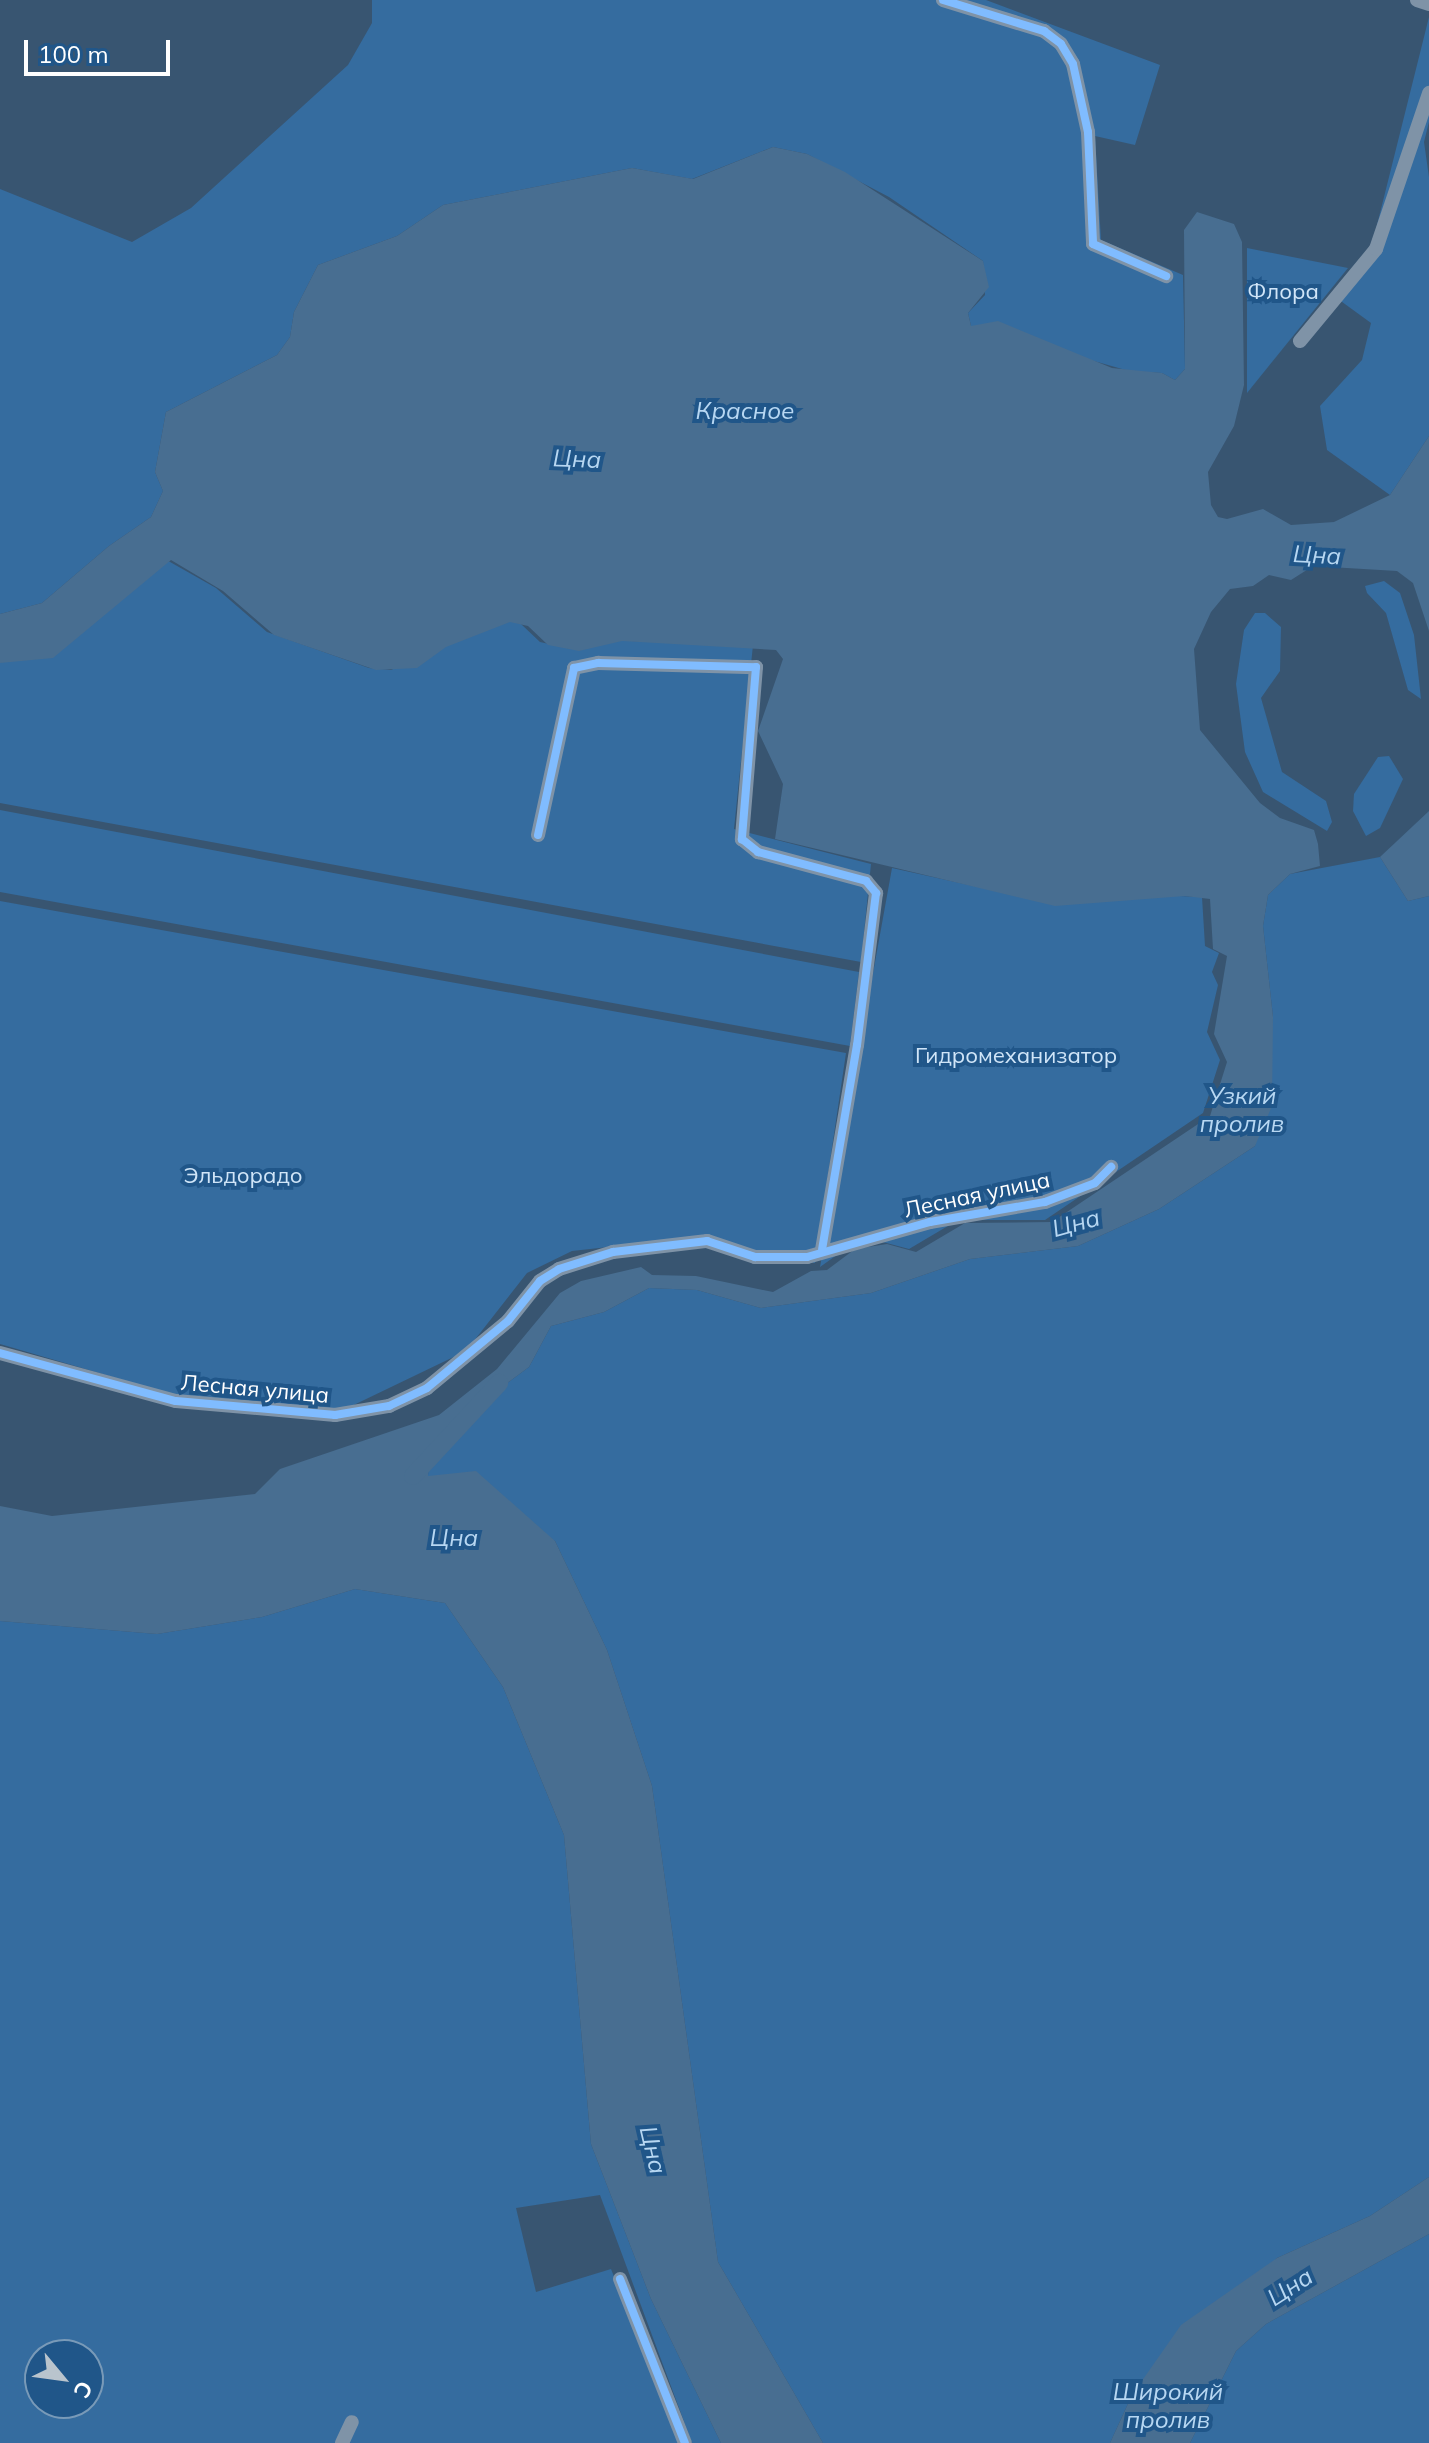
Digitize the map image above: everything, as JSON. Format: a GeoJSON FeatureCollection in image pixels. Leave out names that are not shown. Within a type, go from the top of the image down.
{"type":"FeatureCollection","features":[{"type":"Feature","properties":{"kind":"street"},"geometry":{"type":"LineString","coordinates":[[943,0],[1044,31],[1061,44],[1073,64],[1088,132],[1093,244],[1166,276]]}},
{"type":"Feature","properties":{"kind":"street"},"geometry":{"type":"LineString","coordinates":[[1417,0],[1429,4]]}},
{"type":"Feature","properties":{"kind":"street"},"geometry":{"type":"LineString","coordinates":[[1300,341],[1376,249],[1429,93]]}},
{"type":"Feature","properties":{"kind":"street"},"geometry":{"type":"LineString","coordinates":[[538,835],[574,668],[598,663],[752,665],[758,670],[742,839],[758,852],[866,881],[876,893],[857,1045],[822,1249]]}},
{"type":"Feature","properties":{"kind":"street","name":"Лесная улица"},"geometry":{"type":"LineString","coordinates":[[0,1353],[185,1403],[335,1415],[389,1406],[427,1388],[508,1321],[540,1281],[559,1269],[613,1252],[707,1241],[755,1257],[798,1258],[930,1222],[1045,1202],[1095,1183],[1111,1167]]}},
{"type":"Feature","properties":{"kind":"street"},"geometry":{"type":"LineString","coordinates":[[620,2279],[685,2443]]}},
{"type":"Feature","properties":{"kind":"street"},"geometry":{"type":"LineString","coordinates":[[342,2443],[352,2422]]}},
{"type":"Feature","properties":{"kind":"green space"},"geometry":{"type":"Polygon","coordinates":[[[372,0],[986,0],[1160,65],[1135,145],[1095,136],[1101,240],[1183,275],[1185,369],[1175,380],[1162,373],[1129,371],[971,326],[968,313],[985,295],[983,261],[889,197],[807,154],[773,147],[692,179],[632,168],[443,205],[397,236],[318,265],[294,312],[290,337],[277,355],[166,412],[155,472],[163,491],[151,517],[109,546],[42,603],[0,614],[0,189],[132,242],[191,208],[348,65],[372,23],[372,0]]]}},
{"type":"Feature","properties":{"kind":"green space"},"geometry":{"type":"Polygon","coordinates":[[[1429,17],[1429,122],[1424,142],[1429,177],[1429,436],[1390,495],[1327,450],[1320,406],[1362,360],[1371,323],[1338,299],[1370,253],[1429,17]]]}},
{"type":"Feature","properties":{"kind":"green space","name":"Флора"},"geometry":{"type":"Polygon","coordinates":[[[1247,248],[1348,268],[1247,393],[1247,248]]]}},
{"type":"Feature","properties":{"kind":"green space"},"geometry":{"type":"Polygon","coordinates":[[[163,558],[216,588],[267,632],[369,668],[391,670],[503,619],[521,624],[540,642],[571,649],[600,640],[753,645],[734,829],[871,864],[861,962],[0,803],[0,661],[163,558]]]}},
{"type":"Feature","properties":{"kind":"green space"},"geometry":{"type":"Polygon","coordinates":[[[1384,581],[1400,593],[1414,635],[1421,699],[1408,690],[1386,613],[1367,593],[1365,586],[1384,581]]]}},
{"type":"Feature","properties":{"kind":"green space"},"geometry":{"type":"Polygon","coordinates":[[[1255,613],[1265,613],[1281,627],[1280,671],[1261,698],[1282,772],[1326,801],[1332,822],[1327,831],[1263,792],[1245,752],[1236,684],[1244,630],[1255,613]]]}},
{"type":"Feature","properties":{"kind":"green space"},"geometry":{"type":"Polygon","coordinates":[[[1389,756],[1403,779],[1380,828],[1366,836],[1353,811],[1354,794],[1378,757],[1389,756]]]}},
{"type":"Feature","properties":{"kind":"green space"},"geometry":{"type":"Polygon","coordinates":[[[0,810],[859,972],[850,1046],[0,892],[0,810]]]}},
{"type":"Feature","properties":{"kind":"green space"},"geometry":{"type":"Polygon","coordinates":[[[1380,857],[1408,901],[1429,896],[1429,2177],[1370,2216],[1277,2258],[1132,2395],[1110,2443],[823,2443],[718,2262],[652,1786],[607,1650],[555,1541],[428,1476],[429,1455],[448,1427],[529,1367],[551,1326],[604,1312],[649,1288],[697,1290],[761,1308],[871,1293],[970,1259],[1078,1246],[1159,1209],[1255,1146],[1273,1017],[1263,926],[1268,895],[1290,874],[1380,857]]]}},
{"type":"Feature","properties":{"kind":"green space","name":"Гидромеханизатор"},"geometry":{"type":"Polygon","coordinates":[[[892,868],[978,887],[1202,897],[1205,946],[1219,953],[1212,972],[1218,985],[1207,1032],[1220,1060],[1203,1113],[1045,1220],[958,1220],[909,1249],[879,1241],[848,1247],[820,1267],[892,868]]]}},
{"type":"Feature","properties":{"kind":"green space","name":"Эльдорадо"},"geometry":{"type":"Polygon","coordinates":[[[0,901],[846,1053],[815,1263],[681,1239],[572,1251],[527,1273],[466,1351],[335,1414],[181,1397],[0,1344],[0,901]]]}},
{"type":"Feature","properties":{"kind":"green space"},"geometry":{"type":"Polygon","coordinates":[[[355,1589],[445,1603],[503,1687],[564,1835],[591,2144],[651,2299],[721,2443],[692,2443],[600,2195],[516,2208],[536,2292],[611,2269],[681,2443],[0,2443],[0,1621],[157,1634],[262,1617],[355,1589]]]}},
{"type":"Feature","properties":{"kind":"green space"},"geometry":{"type":"Polygon","coordinates":[[[1429,2234],[1429,2443],[1190,2443],[1236,2351],[1266,2324],[1429,2234]]]}},
{"type":"Feature","properties":{"kind":"water","name":"Красное"},"geometry":{"type":"Polygon","coordinates":[[[773,147],[807,154],[845,172],[983,261],[989,287],[968,313],[971,326],[998,321],[1112,368],[1162,373],[1175,380],[1185,369],[1184,230],[1197,212],[1234,224],[1242,242],[1244,385],[1234,426],[1208,472],[1211,505],[1218,517],[1227,519],[1263,509],[1291,525],[1334,522],[1390,495],[1429,436],[1429,631],[1413,583],[1397,571],[1313,566],[1291,580],[1269,575],[1253,586],[1230,589],[1211,612],[1194,649],[1200,730],[1260,803],[1280,818],[1314,830],[1318,844],[1320,866],[1290,874],[1268,895],[1263,926],[1273,1017],[1272,1106],[1255,1146],[1159,1209],[1078,1246],[970,1259],[871,1293],[761,1308],[697,1290],[649,1288],[604,1312],[551,1326],[529,1367],[448,1427],[429,1455],[428,1476],[476,1471],[555,1541],[607,1650],[652,1786],[718,2262],[823,2443],[721,2443],[651,2299],[591,2144],[564,1835],[503,1687],[445,1603],[355,1589],[262,1617],[157,1634],[0,1621],[0,1506],[52,1516],[255,1494],[280,1469],[439,1415],[497,1369],[560,1293],[581,1281],[641,1267],[652,1275],[696,1276],[773,1292],[811,1271],[827,1270],[855,1249],[887,1244],[916,1252],[965,1223],[1052,1222],[1210,1116],[1227,1062],[1214,1034],[1227,956],[1213,949],[1210,899],[1185,896],[1055,906],[775,839],[783,784],[758,731],[783,659],[776,650],[622,641],[579,651],[548,645],[528,626],[510,622],[446,647],[417,668],[376,670],[274,635],[223,591],[171,560],[53,658],[0,663],[0,614],[42,603],[109,546],[151,517],[163,491],[155,472],[166,412],[277,355],[290,337],[294,312],[318,265],[397,236],[443,205],[632,168],[693,179],[773,147]]]}},
{"type":"Feature","properties":{"kind":"water"},"geometry":{"type":"Polygon","coordinates":[[[1429,811],[1429,896],[1408,901],[1380,857],[1429,811]]]}},
{"type":"Feature","properties":{"kind":"water","name":"Широкий пролив"},"geometry":{"type":"Polygon","coordinates":[[[1429,2177],[1429,2234],[1266,2324],[1236,2351],[1190,2443],[1110,2443],[1132,2395],[1181,2325],[1277,2258],[1370,2216],[1429,2177]]]}},
{"type":"Feature","properties":{"kind":"waterway","name":"Цна"},"geometry":{"type":"LineString","coordinates":[[413,1476],[499,1383]]}},
{"type":"Feature","properties":{"kind":"cycle path"},"geometry":{"type":"LineString","coordinates":[[943,0],[1044,31],[1061,44],[1073,64],[1088,132],[1093,244],[1166,276]]}},
{"type":"Feature","properties":{"kind":"cycle path"},"geometry":{"type":"LineString","coordinates":[[538,835],[574,668],[598,663],[756,667],[742,839],[758,852],[866,881],[876,893],[857,1045],[822,1249]]}},
{"type":"Feature","properties":{"kind":"cycle path"},"geometry":{"type":"LineString","coordinates":[[0,1353],[176,1401],[335,1415],[389,1406],[427,1388],[508,1321],[540,1281],[559,1269],[613,1252],[707,1241],[755,1257],[807,1257],[930,1222],[1045,1202],[1095,1183],[1111,1167]]}},
{"type":"Feature","properties":{"kind":"cycle path"},"geometry":{"type":"LineString","coordinates":[[620,2279],[685,2443]]}},
{"type":"Feature","properties":{"kind":"water label","name":"Узкий пролив"},"geometry":{"type":"Point","coordinates":[1242,1110]}}]}
